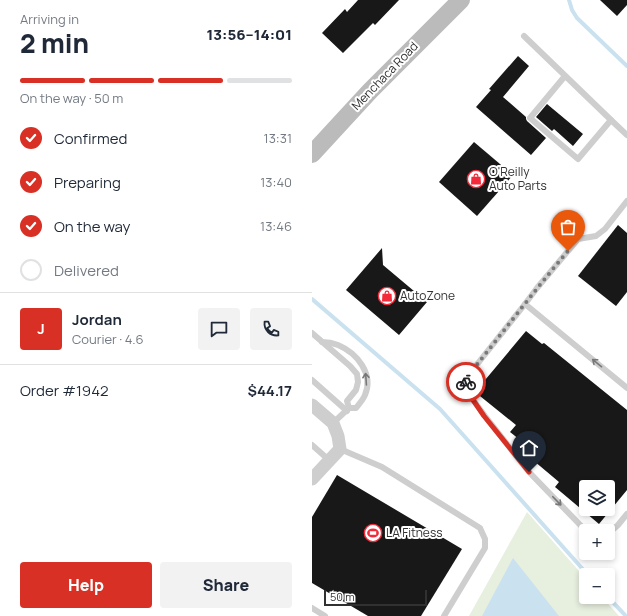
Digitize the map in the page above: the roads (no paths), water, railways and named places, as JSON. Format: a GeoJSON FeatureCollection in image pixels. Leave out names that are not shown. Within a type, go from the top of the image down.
{"type":"FeatureCollection","features":[{"type":"Feature","properties":{"kind":"main road","name":"Menchaca Road"},"geometry":{"type":"LineString","coordinates":[[312,154],[370,91],[460,0]]}},
{"type":"Feature","properties":{"kind":"street"},"geometry":{"type":"LineString","coordinates":[[312,405],[333,423],[338,436],[340,448],[312,479]]}},
{"type":"Feature","properties":{"kind":"lane"},"geometry":{"type":"LineString","coordinates":[[524,36],[627,135]]}},
{"type":"Feature","properties":{"kind":"lane"},"geometry":{"type":"LineString","coordinates":[[565,76],[530,118],[578,159],[612,120]]}},
{"type":"Feature","properties":{"kind":"lane"},"geometry":{"type":"LineString","coordinates":[[579,524],[529,472],[484,416],[471,397],[465,384],[467,377],[537,288],[578,239],[596,236],[605,229],[627,201]]}},
{"type":"Feature","properties":{"kind":"lane"},"geometry":{"type":"LineString","coordinates":[[525,304],[627,388]]}},
{"type":"Feature","properties":{"kind":"lane"},"geometry":{"type":"LineString","coordinates":[[312,333],[357,374],[358,382],[356,390],[347,401],[348,409]]}},
{"type":"Feature","properties":{"kind":"lane"},"geometry":{"type":"LineString","coordinates":[[322,342],[337,344],[348,350],[365,368],[367,377],[367,389],[356,408],[348,409],[333,423]]}},
{"type":"Feature","properties":{"kind":"lane"},"geometry":{"type":"LineString","coordinates":[[312,380],[348,409]]}},
{"type":"Feature","properties":{"kind":"lane"},"geometry":{"type":"LineString","coordinates":[[312,445],[329,460]]}},
{"type":"Feature","properties":{"kind":"lane"},"geometry":{"type":"LineString","coordinates":[[340,448],[382,467],[480,528],[486,539],[486,548],[444,616]]}},
{"type":"Feature","properties":{"kind":"lane"},"geometry":{"type":"LineString","coordinates":[[615,528],[627,514]]}},
{"type":"Feature","properties":{"kind":"lane"},"geometry":{"type":"LineString","coordinates":[[312,608],[325,616]]}},
{"type":"Feature","properties":{"kind":"water"},"geometry":{"type":"Polygon","coordinates":[[[513,558],[559,616],[482,616],[513,558]]]}},
{"type":"Feature","properties":{"kind":"waterway"},"geometry":{"type":"LineString","coordinates":[[569,0],[572,10],[577,18],[627,66]]}},
{"type":"Feature","properties":{"kind":"waterway"},"geometry":{"type":"LineString","coordinates":[[312,299],[440,409],[582,568]]}},
{"type":"Feature","properties":{"kind":"waterway"},"geometry":{"type":"LineString","coordinates":[[615,604],[626,616]]}},
{"type":"Feature","properties":{"kind":"place","name":"O'Reilly Auto Parts"},"geometry":{"type":"Point","coordinates":[476,179]}},
{"type":"Feature","properties":{"kind":"place","name":"AutoZone"},"geometry":{"type":"Point","coordinates":[387,296]}},
{"type":"Feature","properties":{"kind":"place","name":"LA Fitness"},"geometry":{"type":"Point","coordinates":[373,533]}}]}
